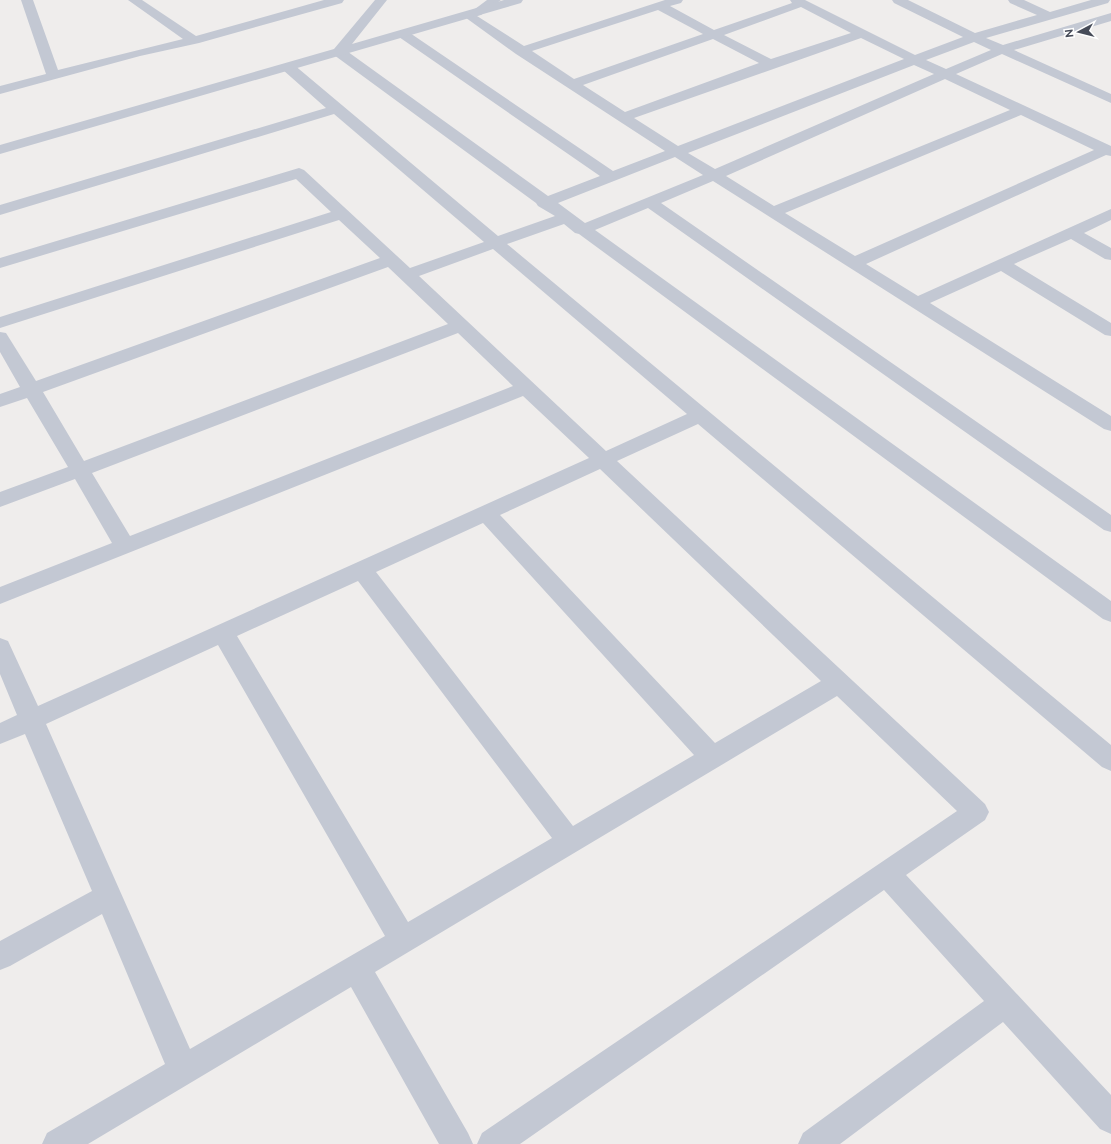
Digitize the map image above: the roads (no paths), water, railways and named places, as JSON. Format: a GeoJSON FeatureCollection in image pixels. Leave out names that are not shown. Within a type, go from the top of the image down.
{"type":"FeatureCollection","features":[{"type":"Feature","properties":{"kind":"street"},"geometry":{"type":"LineString","coordinates":[[27,0],[53,75]]}},
{"type":"Feature","properties":{"kind":"street"},"geometry":{"type":"LineString","coordinates":[[134,0],[194,40]]}},
{"type":"Feature","properties":{"kind":"street"},"geometry":{"type":"LineString","coordinates":[[0,90],[137,53],[194,40],[338,0]]}},
{"type":"Feature","properties":{"kind":"street"},"geometry":{"type":"LineString","coordinates":[[339,52],[381,0]]}},
{"type":"Feature","properties":{"kind":"street"},"geometry":{"type":"LineString","coordinates":[[473,14],[495,0]]}},
{"type":"Feature","properties":{"kind":"street"},"geometry":{"type":"LineString","coordinates":[[0,150],[517,0]]}},
{"type":"Feature","properties":{"kind":"street"},"geometry":{"type":"LineString","coordinates":[[521,51],[677,0]]}},
{"type":"Feature","properties":{"kind":"street"},"geometry":{"type":"LineString","coordinates":[[898,0],[1001,50],[1111,100]]}},
{"type":"Feature","properties":{"kind":"street"},"geometry":{"type":"LineString","coordinates":[[1014,0],[1049,16]]}},
{"type":"Feature","properties":{"kind":"street"},"geometry":{"type":"LineString","coordinates":[[544,203],[974,37],[1104,0]]}},
{"type":"Feature","properties":{"kind":"street"},"geometry":{"type":"LineString","coordinates":[[572,84],[799,1],[915,60],[1109,151]]}},
{"type":"Feature","properties":{"kind":"street"},"geometry":{"type":"LineString","coordinates":[[287,4],[300,11]]}},
{"type":"Feature","properties":{"kind":"street"},"geometry":{"type":"LineString","coordinates":[[660,6],[770,64]]}},
{"type":"Feature","properties":{"kind":"street"},"geometry":{"type":"LineString","coordinates":[[473,14],[521,51],[677,152],[1111,425]]}},
{"type":"Feature","properties":{"kind":"street"},"geometry":{"type":"LineString","coordinates":[[581,230],[715,175],[1001,50],[1111,17]]}},
{"type":"Feature","properties":{"kind":"street"},"geometry":{"type":"LineString","coordinates":[[623,117],[770,64],[862,33]]}},
{"type":"Feature","properties":{"kind":"street"},"geometry":{"type":"LineString","coordinates":[[403,34],[611,177]]}},
{"type":"Feature","properties":{"kind":"street"},"geometry":{"type":"LineString","coordinates":[[339,52],[581,230],[1111,613]]}},
{"type":"Feature","properties":{"kind":"street"},"geometry":{"type":"LineString","coordinates":[[288,67],[700,416],[1111,760]]}},
{"type":"Feature","properties":{"kind":"street"},"geometry":{"type":"LineString","coordinates":[[0,210],[336,109]]}},
{"type":"Feature","properties":{"kind":"street"},"geometry":{"type":"LineString","coordinates":[[773,212],[1022,110]]}},
{"type":"Feature","properties":{"kind":"street"},"geometry":{"type":"LineString","coordinates":[[854,263],[1109,151]]}},
{"type":"Feature","properties":{"kind":"street"},"geometry":{"type":"LineString","coordinates":[[0,263],[299,173],[525,388],[976,812],[493,1144]]}},
{"type":"Feature","properties":{"kind":"street"},"geometry":{"type":"LineString","coordinates":[[649,202],[1107,518]]}},
{"type":"Feature","properties":{"kind":"street"},"geometry":{"type":"LineString","coordinates":[[0,323],[342,214]]}},
{"type":"Feature","properties":{"kind":"street"},"geometry":{"type":"LineString","coordinates":[[917,303],[1111,214]]}},
{"type":"Feature","properties":{"kind":"street"},"geometry":{"type":"LineString","coordinates":[[0,401],[399,268],[495,243],[565,218]]}},
{"type":"Feature","properties":{"kind":"street"},"geometry":{"type":"LineString","coordinates":[[1071,232],[1111,255]]}},
{"type":"Feature","properties":{"kind":"street"},"geometry":{"type":"LineString","coordinates":[[1002,264],[1111,332]]}},
{"type":"Feature","properties":{"kind":"street"},"geometry":{"type":"LineString","coordinates":[[0,500],[460,326]]}},
{"type":"Feature","properties":{"kind":"street"},"geometry":{"type":"LineString","coordinates":[[0,337],[125,546]]}},
{"type":"Feature","properties":{"kind":"street"},"geometry":{"type":"LineString","coordinates":[[0,596],[525,388]]}},
{"type":"Feature","properties":{"kind":"street"},"geometry":{"type":"LineString","coordinates":[[0,734],[700,416]]}},
{"type":"Feature","properties":{"kind":"street"},"geometry":{"type":"LineString","coordinates":[[486,513],[712,757]]}},
{"type":"Feature","properties":{"kind":"street"},"geometry":{"type":"LineString","coordinates":[[362,570],[570,842]]}},
{"type":"Feature","properties":{"kind":"street"},"geometry":{"type":"LineString","coordinates":[[223,633],[403,940]]}},
{"type":"Feature","properties":{"kind":"street"},"geometry":{"type":"LineString","coordinates":[[0,647],[183,1070]]}},
{"type":"Feature","properties":{"kind":"street"},"geometry":{"type":"LineString","coordinates":[[58,1144],[838,682]]}},
{"type":"Feature","properties":{"kind":"street"},"geometry":{"type":"LineString","coordinates":[[886,874],[1111,1118]]}},
{"type":"Feature","properties":{"kind":"street"},"geometry":{"type":"LineString","coordinates":[[0,956],[108,896]]}},
{"type":"Feature","properties":{"kind":"street"},"geometry":{"type":"LineString","coordinates":[[356,968],[457,1144]]}},
{"type":"Feature","properties":{"kind":"street"},"geometry":{"type":"LineString","coordinates":[[814,1144],[1005,1003]]}}]}
